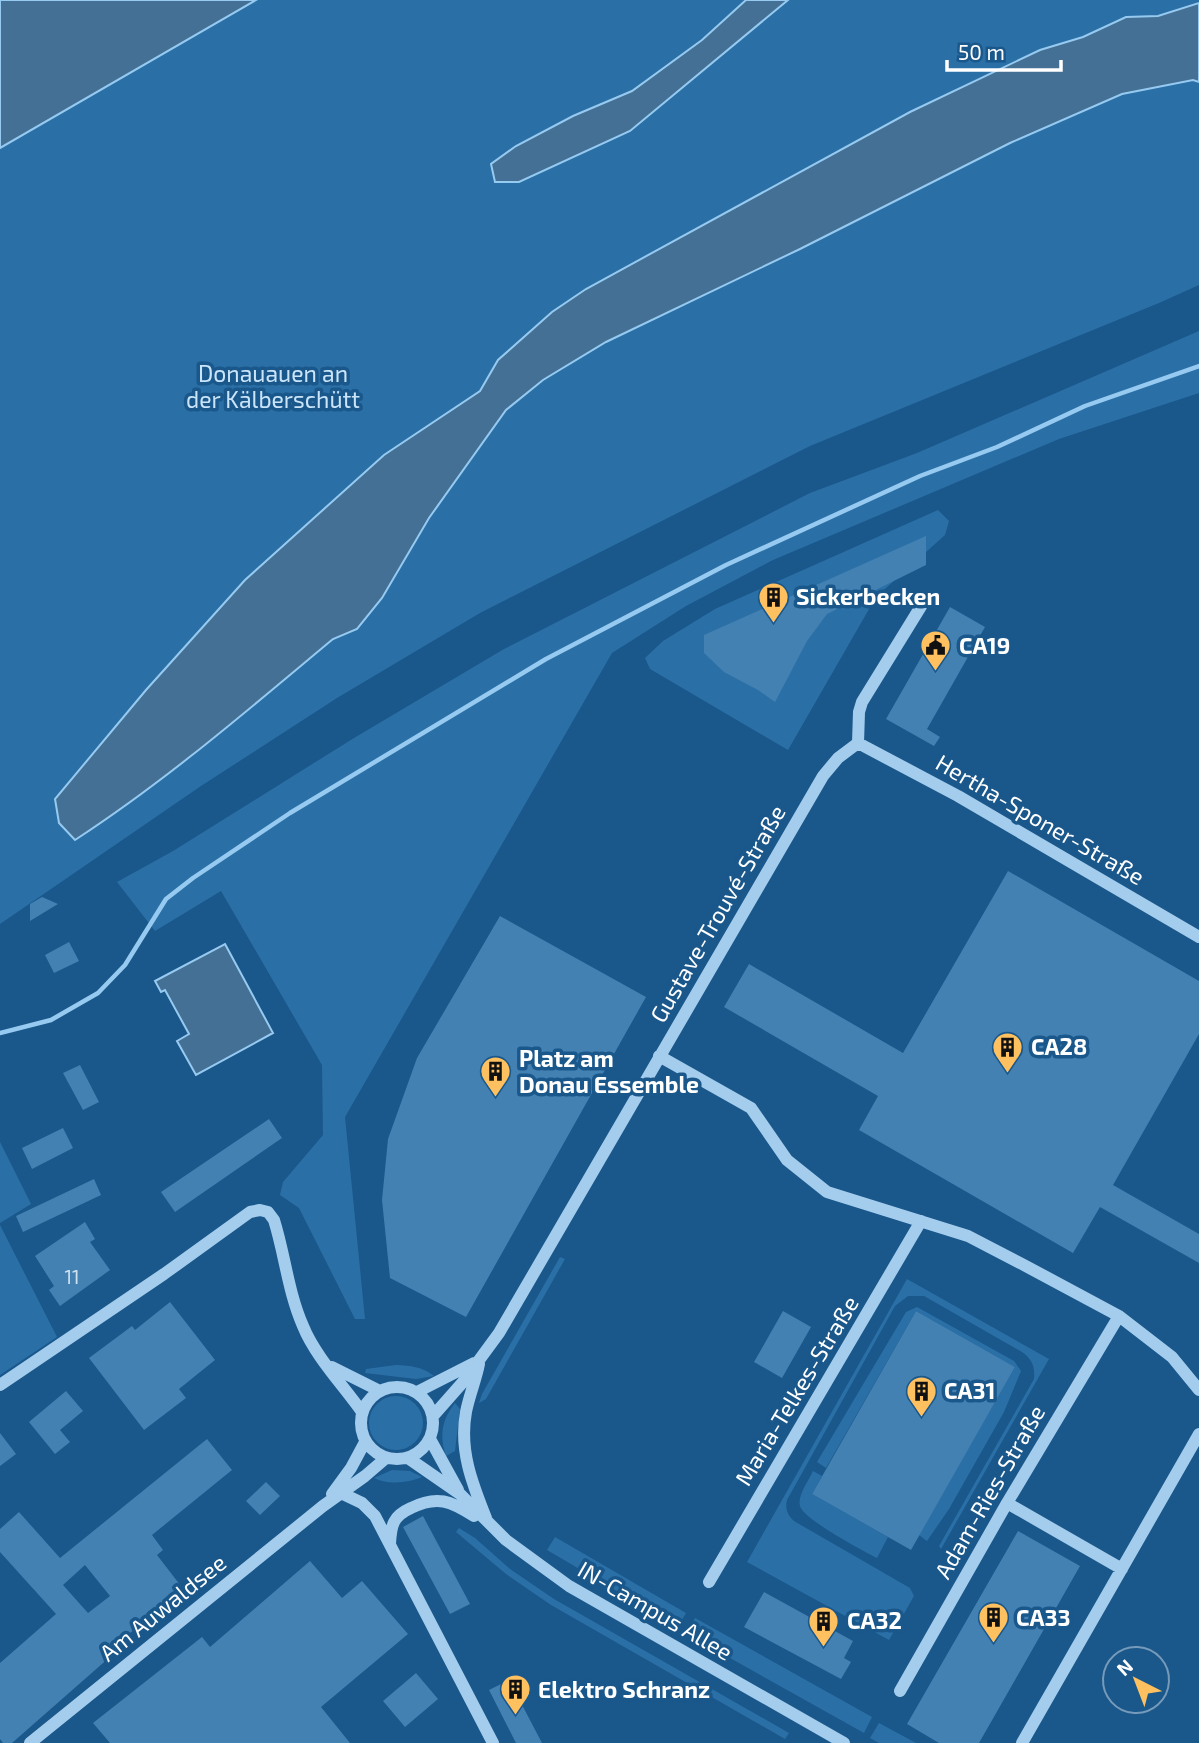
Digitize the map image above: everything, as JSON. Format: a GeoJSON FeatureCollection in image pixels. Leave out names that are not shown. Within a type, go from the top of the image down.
{"type":"FeatureCollection","features":[{"type":"Feature","properties":{"kind":"street"},"geometry":{"type":"LineString","coordinates":[[858,743],[862,702],[923,603]]}},
{"type":"Feature","properties":{"kind":"street","name":"Hertha-Sponer-Straße"},"geometry":{"type":"LineString","coordinates":[[858,743],[958,796],[1199,937]]}},
{"type":"Feature","properties":{"kind":"street","name":"Gustave-Trouvé-Straße"},"geometry":{"type":"LineString","coordinates":[[433,1416],[480,1359],[519,1299],[823,776],[838,758],[858,743]]}},
{"type":"Feature","properties":{"kind":"street"},"geometry":{"type":"LineString","coordinates":[[659,1056],[751,1108],[787,1160],[827,1192],[968,1236],[1119,1316],[1172,1357],[1199,1390]]}},
{"type":"Feature","properties":{"kind":"street"},"geometry":{"type":"LineString","coordinates":[[0,1385],[250,1212],[260,1210],[268,1212],[274,1220],[290,1289],[303,1328],[314,1348],[362,1412]]}},
{"type":"Feature","properties":{"kind":"street","name":"Maria-Telkes-Straße"},"geometry":{"type":"LineString","coordinates":[[709,1582],[921,1221]]}},
{"type":"Feature","properties":{"kind":"street","name":"Adam-Ries-Straße"},"geometry":{"type":"LineString","coordinates":[[900,1691],[1007,1503],[1119,1316]]}},
{"type":"Feature","properties":{"kind":"street","name":"Gustave-Trouvé-Straße"},"geometry":{"type":"LineString","coordinates":[[417,1392],[480,1359]]}},
{"type":"Feature","properties":{"kind":"street","name":"Gustave-Trouvé-Straße"},"geometry":{"type":"LineString","coordinates":[[480,1359],[467,1408],[463,1441],[472,1483],[489,1525]]}},
{"type":"Feature","properties":{"kind":"street"},"geometry":{"type":"LineString","coordinates":[[328,1365],[380,1391]]}},
{"type":"Feature","properties":{"kind":"street"},"geometry":{"type":"LineString","coordinates":[[398,1387],[417,1392],[430,1406],[433,1416],[430,1438],[424,1447],[408,1458],[386,1458],[371,1449],[365,1442],[361,1427],[366,1403],[380,1391],[398,1387]]}},
{"type":"Feature","properties":{"kind":"street"},"geometry":{"type":"LineString","coordinates":[[1022,1743],[1199,1434]]}},
{"type":"Feature","properties":{"kind":"street","name":"IN-Campus Allee"},"geometry":{"type":"LineString","coordinates":[[430,1438],[460,1494]]}},
{"type":"Feature","properties":{"kind":"street","name":"Am Auwaldsee"},"geometry":{"type":"LineString","coordinates":[[323,1506],[342,1482],[365,1442]]}},
{"type":"Feature","properties":{"kind":"street","name":"Am Auwaldsee"},"geometry":{"type":"LineString","coordinates":[[30,1743],[386,1458]]}},
{"type":"Feature","properties":{"kind":"street","name":"IN-Campus Allee"},"geometry":{"type":"LineString","coordinates":[[408,1458],[460,1494],[489,1525],[521,1553],[569,1586],[844,1743]]}},
{"type":"Feature","properties":{"kind":"street"},"geometry":{"type":"LineString","coordinates":[[341,1493],[362,1503],[371,1511],[493,1743]]}},
{"type":"Feature","properties":{"kind":"street"},"geometry":{"type":"LineString","coordinates":[[390,1544],[394,1519],[403,1511],[424,1501],[453,1504],[489,1525]]}},
{"type":"Feature","properties":{"kind":"street"},"geometry":{"type":"LineString","coordinates":[[1007,1503],[1122,1569]]}},
{"type":"Feature","properties":{"kind":"green space","name":"Donauauen an der Kälberschütt"},"geometry":{"type":"Polygon","coordinates":[[[256,0],[1199,0],[1199,285],[810,446],[480,613],[337,698],[201,786],[0,924],[0,148],[256,0]]]}},
{"type":"Feature","properties":{"kind":"green space"},"geometry":{"type":"Polygon","coordinates":[[[1199,331],[1199,393],[1059,439],[773,560],[686,606],[612,653],[345,1117],[365,1319],[355,1319],[299,1208],[280,1195],[283,1182],[323,1135],[322,1065],[221,891],[155,931],[117,882],[173,851],[354,738],[504,649],[810,493],[917,453],[1199,331]]]}},
{"type":"Feature","properties":{"kind":"green space"},"geometry":{"type":"Polygon","coordinates":[[[938,510],[949,521],[945,535],[876,597],[788,750],[650,669],[645,658],[663,641],[715,609],[938,510]]]}},
{"type":"Feature","properties":{"kind":"green space"},"geometry":{"type":"Polygon","coordinates":[[[0,1142],[31,1204],[0,1223],[0,1142]]]}},
{"type":"Feature","properties":{"kind":"green space"},"geometry":{"type":"Polygon","coordinates":[[[0,1225],[57,1337],[0,1375],[0,1225]]]}},
{"type":"Feature","properties":{"kind":"green space"},"geometry":{"type":"Polygon","coordinates":[[[560,1257],[565,1259],[486,1399],[479,1403],[482,1394],[560,1257]]]}},
{"type":"Feature","properties":{"kind":"green space"},"geometry":{"type":"Polygon","coordinates":[[[907,1279],[1049,1359],[941,1549],[939,1546],[1034,1379],[1033,1367],[1022,1352],[924,1296],[908,1296],[895,1306],[786,1506],[794,1521],[910,1588],[914,1596],[889,1640],[747,1562],[907,1279]]]}},
{"type":"Feature","properties":{"kind":"green space"},"geometry":{"type":"Polygon","coordinates":[[[917,1307],[1014,1361],[1021,1371],[1004,1412],[949,1509],[927,1541],[919,1535],[1015,1367],[916,1311],[826,1468],[817,1462],[906,1312],[917,1307]]]}},
{"type":"Feature","properties":{"kind":"green space"},"geometry":{"type":"Polygon","coordinates":[[[396,1365],[420,1368],[434,1376],[416,1379],[365,1373],[366,1369],[396,1365]]]}},
{"type":"Feature","properties":{"kind":"green space"},"geometry":{"type":"Polygon","coordinates":[[[396,1396],[415,1404],[423,1423],[415,1442],[396,1450],[377,1442],[369,1423],[377,1404],[396,1396]]]}},
{"type":"Feature","properties":{"kind":"green space"},"geometry":{"type":"Polygon","coordinates":[[[455,1403],[460,1409],[455,1451],[446,1456],[443,1428],[455,1403]]]}},
{"type":"Feature","properties":{"kind":"green space"},"geometry":{"type":"Polygon","coordinates":[[[392,1470],[410,1471],[422,1477],[398,1482],[385,1482],[374,1478],[392,1470]]]}},
{"type":"Feature","properties":{"kind":"green space"},"geometry":{"type":"Polygon","coordinates":[[[813,1471],[822,1476],[812,1494],[888,1537],[877,1558],[834,1534],[804,1512],[800,1506],[800,1498],[813,1471]]]}},
{"type":"Feature","properties":{"kind":"green space"},"geometry":{"type":"Polygon","coordinates":[[[459,1528],[475,1538],[510,1569],[554,1599],[789,1733],[785,1739],[551,1605],[506,1574],[456,1532],[459,1528]]]}},
{"type":"Feature","properties":{"kind":"green space"},"geometry":{"type":"Polygon","coordinates":[[[555,1537],[686,1613],[678,1627],[547,1550],[555,1537]]]}},
{"type":"Feature","properties":{"kind":"green space"},"geometry":{"type":"Polygon","coordinates":[[[695,1618],[872,1717],[864,1733],[687,1634],[695,1618]]]}},
{"type":"Feature","properties":{"kind":"green space"},"geometry":{"type":"Polygon","coordinates":[[[879,1723],[916,1743],[879,1743],[870,1738],[879,1723]]]}},
{"type":"Feature","properties":{"kind":"shaded area"},"geometry":{"type":"Polygon","coordinates":[[[0,0],[256,0],[0,148],[0,0]]]}},
{"type":"Feature","properties":{"kind":"shaded area"},"geometry":{"type":"Polygon","coordinates":[[[746,0],[788,0],[630,131],[519,182],[495,182],[491,164],[516,146],[573,116],[632,91],[702,40],[746,0]]]}},
{"type":"Feature","properties":{"kind":"shaded area"},"geometry":{"type":"Polygon","coordinates":[[[1199,3],[1199,82],[1193,80],[1122,94],[1010,143],[800,249],[606,342],[543,380],[506,410],[429,518],[382,598],[357,629],[333,639],[175,768],[75,840],[59,823],[55,799],[146,690],[245,580],[384,455],[480,391],[498,360],[552,312],[586,289],[910,112],[1040,50],[1083,37],[1126,17],[1158,16],[1199,3]]]}},
{"type":"Feature","properties":{"kind":"shaded area"},"geometry":{"type":"Polygon","coordinates":[[[225,944],[273,1033],[196,1075],[177,1041],[189,1034],[165,990],[161,992],[155,981],[225,944]]]}},
{"type":"Feature","properties":{"kind":"building","name":"Sickerbecken"},"geometry":{"type":"Polygon","coordinates":[[[926,536],[926,565],[827,614],[807,641],[775,702],[724,672],[704,653],[704,635],[926,536]]]}},
{"type":"Feature","properties":{"kind":"building","name":"CA19"},"geometry":{"type":"Polygon","coordinates":[[[950,607],[985,627],[927,729],[940,737],[934,746],[886,719],[950,607]]]}},
{"type":"Feature","properties":{"kind":"building","name":"CA28"},"geometry":{"type":"Polygon","coordinates":[[[1008,871],[1199,981],[1199,1034],[1113,1185],[1199,1234],[1199,1263],[1100,1207],[1073,1253],[859,1130],[878,1096],[724,1007],[749,964],[903,1053],[1008,871]]]}},
{"type":"Feature","properties":{"kind":"building"},"geometry":{"type":"Polygon","coordinates":[[[42,897],[58,904],[30,921],[30,904],[42,897]]]}},
{"type":"Feature","properties":{"kind":"building","name":"Platz am Donau Essemble"},"geometry":{"type":"Polygon","coordinates":[[[500,916],[646,997],[466,1317],[390,1278],[382,1200],[388,1139],[417,1058],[500,916]]]}},
{"type":"Feature","properties":{"kind":"building"},"geometry":{"type":"Polygon","coordinates":[[[69,942],[79,961],[54,973],[45,955],[69,942]]]}},
{"type":"Feature","properties":{"kind":"building"},"geometry":{"type":"Polygon","coordinates":[[[80,1065],[99,1102],[83,1110],[63,1073],[80,1065]]]}},
{"type":"Feature","properties":{"kind":"building"},"geometry":{"type":"Polygon","coordinates":[[[269,1119],[282,1138],[175,1212],[161,1192],[269,1119]]]}},
{"type":"Feature","properties":{"kind":"building"},"geometry":{"type":"Polygon","coordinates":[[[63,1128],[73,1148],[32,1169],[22,1148],[63,1128]]]}},
{"type":"Feature","properties":{"kind":"building"},"geometry":{"type":"Polygon","coordinates":[[[94,1179],[101,1195],[23,1232],[16,1216],[94,1179]]]}},
{"type":"Feature","properties":{"kind":"building"},"geometry":{"type":"Polygon","coordinates":[[[85,1222],[95,1239],[90,1242],[110,1270],[60,1306],[49,1290],[54,1286],[35,1256],[85,1222]]]}},
{"type":"Feature","properties":{"kind":"building"},"geometry":{"type":"Polygon","coordinates":[[[170,1302],[215,1360],[179,1389],[186,1398],[144,1430],[89,1358],[132,1326],[135,1330],[170,1302]]]}},
{"type":"Feature","properties":{"kind":"building"},"geometry":{"type":"Polygon","coordinates":[[[783,1311],[811,1327],[782,1378],[754,1362],[783,1311]]]}},
{"type":"Feature","properties":{"kind":"building","name":"CA31"},"geometry":{"type":"Polygon","coordinates":[[[916,1311],[1015,1367],[911,1550],[812,1494],[916,1311]]]}},
{"type":"Feature","properties":{"kind":"building"},"geometry":{"type":"Polygon","coordinates":[[[66,1391],[83,1411],[60,1430],[70,1442],[55,1454],[29,1422],[66,1391]]]}},
{"type":"Feature","properties":{"kind":"building"},"geometry":{"type":"Polygon","coordinates":[[[0,1433],[16,1454],[0,1466],[0,1433]]]}},
{"type":"Feature","properties":{"kind":"building"},"geometry":{"type":"Polygon","coordinates":[[[207,1439],[232,1470],[152,1535],[163,1550],[157,1555],[184,1590],[115,1645],[119,1649],[12,1743],[3,1743],[0,1739],[0,1663],[56,1614],[0,1552],[0,1529],[19,1512],[60,1558],[207,1439]],[[85,1565],[63,1585],[88,1613],[110,1596],[85,1565]]]}},
{"type":"Feature","properties":{"kind":"building"},"geometry":{"type":"Polygon","coordinates":[[[266,1482],[280,1496],[260,1515],[246,1501],[266,1482]]]}},
{"type":"Feature","properties":{"kind":"building"},"geometry":{"type":"Polygon","coordinates":[[[423,1516],[470,1604],[450,1614],[403,1527],[423,1516]]]}},
{"type":"Feature","properties":{"kind":"building","name":"CA33"},"geometry":{"type":"Polygon","coordinates":[[[1018,1531],[1080,1566],[979,1743],[939,1743],[907,1724],[1018,1531]]]}},
{"type":"Feature","properties":{"kind":"building"},"geometry":{"type":"Polygon","coordinates":[[[310,1561],[342,1598],[362,1581],[408,1634],[321,1707],[350,1743],[110,1743],[93,1723],[202,1637],[210,1647],[310,1561]]]}},
{"type":"Feature","properties":{"kind":"building"},"geometry":{"type":"Polygon","coordinates":[[[764,1592],[853,1641],[844,1658],[851,1662],[841,1679],[744,1627],[764,1592]]]}},
{"type":"Feature","properties":{"kind":"building"},"geometry":{"type":"Polygon","coordinates":[[[416,1673],[438,1699],[405,1727],[383,1701],[416,1673]]]}},
{"type":"Feature","properties":{"kind":"building","name":"Elektro Schranz"},"geometry":{"type":"Polygon","coordinates":[[[509,1680],[542,1743],[516,1743],[489,1690],[509,1680]]]}},
{"type":"Feature","properties":{"kind":"waterway"},"geometry":{"type":"LineString","coordinates":[[0,1033],[51,1020],[98,993],[125,965],[166,899],[193,878],[290,813],[546,659],[726,565],[920,476],[997,447],[1085,406],[1199,366]]}},
{"type":"Feature","properties":{"kind":"place","name":"Sickerbecken"},"geometry":{"type":"Point","coordinates":[773,624]}},
{"type":"Feature","properties":{"kind":"place","name":"CA19"},"geometry":{"type":"Point","coordinates":[936,673]}},
{"type":"Feature","properties":{"kind":"place","name":"CA28"},"geometry":{"type":"Point","coordinates":[1008,1074]}},
{"type":"Feature","properties":{"kind":"place","name":"Platz am Donau Essemble"},"geometry":{"type":"Point","coordinates":[496,1099]}},
{"type":"Feature","properties":{"kind":"place","name":"CA31"},"geometry":{"type":"Point","coordinates":[921,1418]}},
{"type":"Feature","properties":{"kind":"place","name":"CA33"},"geometry":{"type":"Point","coordinates":[993,1645]}},
{"type":"Feature","properties":{"kind":"place","name":"CA32"},"geometry":{"type":"Point","coordinates":[824,1648]}},
{"type":"Feature","properties":{"kind":"place","name":"Elektro Schranz"},"geometry":{"type":"Point","coordinates":[515,1717]}}]}
